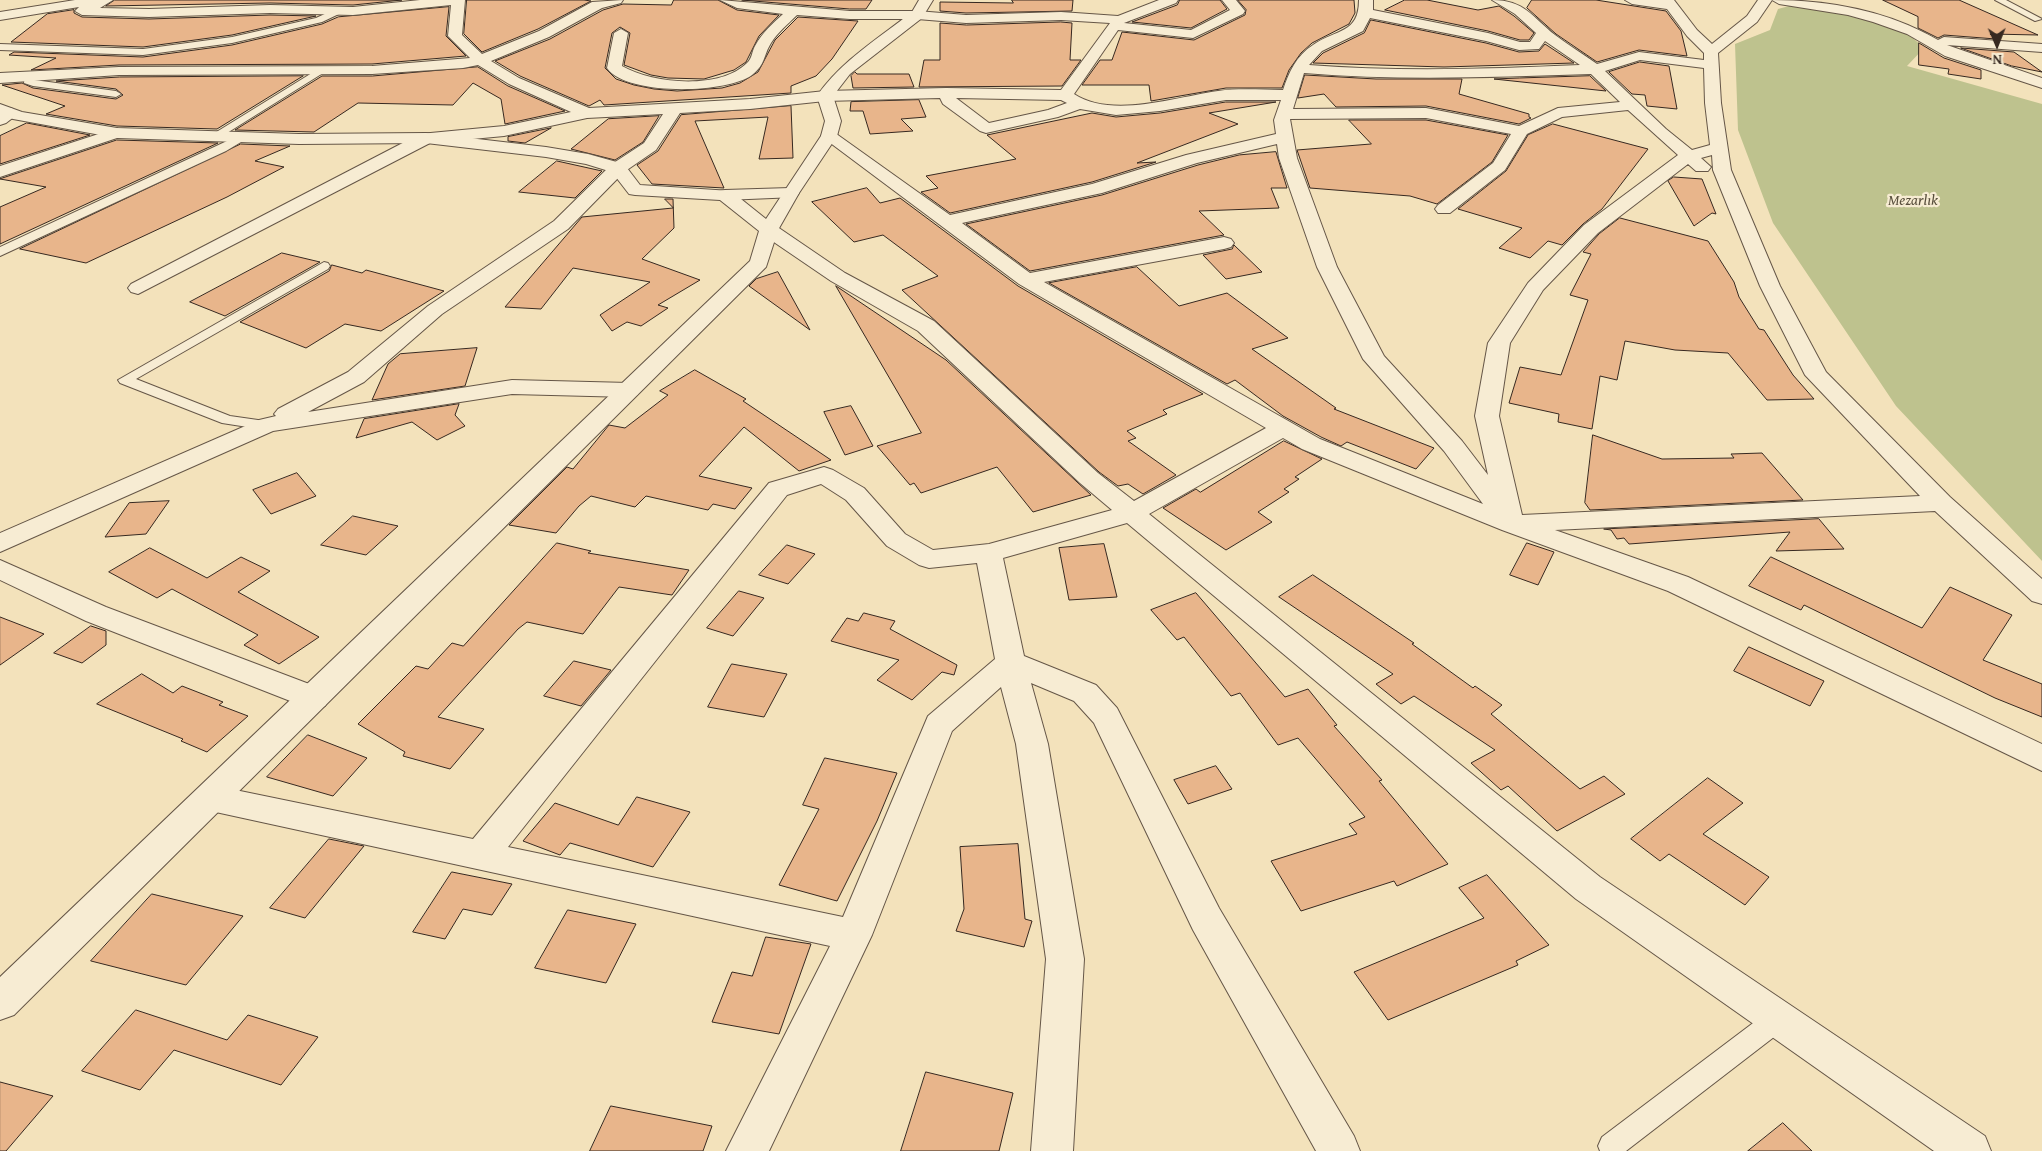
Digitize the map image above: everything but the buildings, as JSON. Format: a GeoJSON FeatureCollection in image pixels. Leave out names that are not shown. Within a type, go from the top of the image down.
{"type":"FeatureCollection","features":[{"type":"Feature","properties":{"kind":"street"},"geometry":{"type":"LineString","coordinates":[[105,1],[82,11],[149,13],[270,8],[340,10],[458,0],[455,36],[480,60],[514,81],[587,113]]}},
{"type":"Feature","properties":{"kind":"street"},"geometry":{"type":"LineString","coordinates":[[0,78],[119,71],[372,70],[463,64],[480,60],[544,34],[597,5],[616,0]]}},
{"type":"Feature","properties":{"kind":"street"},"geometry":{"type":"LineString","coordinates":[[727,0],[737,4],[794,11],[853,15],[921,8],[966,19],[1061,16],[1193,34],[1238,11],[1229,0]]}},
{"type":"Feature","properties":{"kind":"street"},"geometry":{"type":"LineString","coordinates":[[848,0],[853,15]]}},
{"type":"Feature","properties":{"kind":"street"},"geometry":{"type":"LineString","coordinates":[[946,93],[949,100],[986,128],[1052,114],[1071,100],[1117,23],[1171,0]]}},
{"type":"Feature","properties":{"kind":"street"},"geometry":{"type":"LineString","coordinates":[[1500,0],[1520,11],[1544,32],[1595,69],[1688,156],[1730,191]]}},
{"type":"Feature","properties":{"kind":"street"},"geometry":{"type":"LineString","coordinates":[[1632,0],[1668,2],[1711,58],[1722,170],[1770,286],[1816,376],[1941,503],[2042,594]]}},
{"type":"Feature","properties":{"kind":"street"},"geometry":{"type":"LineString","coordinates":[[1298,68],[1370,74],[1446,75],[1595,69],[1640,56],[1711,58],[1752,19],[1765,0]]}},
{"type":"Feature","properties":{"kind":"street"},"geometry":{"type":"LineString","coordinates":[[1779,0],[1856,13],[1912,31],[1950,53],[2042,83]]}},
{"type":"Feature","properties":{"kind":"street"},"geometry":{"type":"LineString","coordinates":[[0,16],[49,7],[105,1]]}},
{"type":"Feature","properties":{"kind":"street"},"geometry":{"type":"LineString","coordinates":[[1511,524],[1453,446],[1374,359],[1327,267],[1288,158],[1282,120],[1298,68],[1317,48],[1358,28],[1366,7],[1523,46],[1534,46],[1544,32]]}},
{"type":"Feature","properties":{"kind":"street"},"geometry":{"type":"LineString","coordinates":[[825,96],[845,71],[921,8]]}},
{"type":"Feature","properties":{"kind":"street"},"geometry":{"type":"LineString","coordinates":[[621,33],[614,68],[624,74],[654,83],[713,83],[730,80],[745,73],[757,62],[758,54],[770,33],[794,11]]}},
{"type":"Feature","properties":{"kind":"street"},"geometry":{"type":"LineString","coordinates":[[1927,40],[2042,48]]}},
{"type":"Feature","properties":{"kind":"street"},"geometry":{"type":"LineString","coordinates":[[4,114],[118,134],[426,138],[504,131],[587,113],[750,104],[825,96],[946,93],[1071,100],[1131,109],[1167,107],[1218,96],[1290,94]]}},
{"type":"Feature","properties":{"kind":"street"},"geometry":{"type":"LineString","coordinates":[[0,1002],[759,263],[769,230],[790,193],[829,136],[833,121],[825,96]]}},
{"type":"Feature","properties":{"kind":"street"},"geometry":{"type":"LineString","coordinates":[[1444,209],[1499,166],[1521,131],[1558,113],[1632,105]]}},
{"type":"Feature","properties":{"kind":"street"},"geometry":{"type":"LineString","coordinates":[[0,543],[268,425],[356,377],[436,310],[561,226],[618,168],[650,146],[674,109]]}},
{"type":"Feature","properties":{"kind":"street"},"geometry":{"type":"LineString","coordinates":[[1284,114],[1426,113],[1521,131]]}},
{"type":"Feature","properties":{"kind":"street"},"geometry":{"type":"LineString","coordinates":[[0,172],[118,134]]}},
{"type":"Feature","properties":{"kind":"street"},"geometry":{"type":"LineString","coordinates":[[829,136],[1026,280],[1311,444],[1511,524],[1678,584],[2042,758]]}},
{"type":"Feature","properties":{"kind":"street"},"geometry":{"type":"LineString","coordinates":[[946,221],[1096,189],[1192,158],[1284,136]]}},
{"type":"Feature","properties":{"kind":"street"},"geometry":{"type":"LineString","coordinates":[[138,288],[426,138],[546,152],[588,159],[618,168],[634,190],[665,194],[790,193]]}},
{"type":"Feature","properties":{"kind":"street"},"geometry":{"type":"LineString","coordinates":[[1511,524],[1487,416],[1499,343],[1535,288],[1591,230],[1688,156],[1719,148]]}},
{"type":"Feature","properties":{"kind":"street"},"geometry":{"type":"LineString","coordinates":[[725,195],[769,230],[838,278],[926,326],[1088,478],[1588,888],[1970,1151]]}},
{"type":"Feature","properties":{"kind":"street"},"geometry":{"type":"LineString","coordinates":[[1026,280],[1224,242]]}},
{"type":"Feature","properties":{"kind":"street"},"geometry":{"type":"LineString","coordinates":[[268,425],[512,387],[630,390]]}},
{"type":"Feature","properties":{"kind":"street"},"geometry":{"type":"LineString","coordinates":[[480,856],[778,489],[824,475],[855,494],[896,540],[929,559],[989,554],[1132,513],[1284,428]]}},
{"type":"Feature","properties":{"kind":"street"},"geometry":{"type":"LineString","coordinates":[[1511,524],[1941,503]]}},
{"type":"Feature","properties":{"kind":"street"},"geometry":{"type":"LineString","coordinates":[[989,554],[1010,662],[1032,744],[1065,959],[1052,1151]]}},
{"type":"Feature","properties":{"kind":"street"},"geometry":{"type":"LineString","coordinates":[[0,569],[96,614],[314,698]]}},
{"type":"Feature","properties":{"kind":"street"},"geometry":{"type":"LineString","coordinates":[[747,1151],[854,936],[939,724],[1010,662]]}},
{"type":"Feature","properties":{"kind":"street"},"geometry":{"type":"LineString","coordinates":[[1010,662],[1085,693],[1106,716],[1206,919],[1339,1151]]}},
{"type":"Feature","properties":{"kind":"street"},"geometry":{"type":"LineString","coordinates":[[210,798],[854,936]]}},
{"type":"Feature","properties":{"kind":"lane"},"geometry":{"type":"LineString","coordinates":[[1999,0],[2038,19]]}},
{"type":"Feature","properties":{"kind":"lane"},"geometry":{"type":"LineString","coordinates":[[0,47],[143,52],[232,40],[319,20],[340,10]]}},
{"type":"Feature","properties":{"kind":"lane"},"geometry":{"type":"LineString","coordinates":[[215,136],[320,71]]}},
{"type":"Feature","properties":{"kind":"lane"},"geometry":{"type":"LineString","coordinates":[[28,76],[27,81],[33,83],[116,94]]}},
{"type":"Feature","properties":{"kind":"lane"},"geometry":{"type":"LineString","coordinates":[[0,252],[222,149],[242,137]]}},
{"type":"Feature","properties":{"kind":"lane"},"geometry":{"type":"LineString","coordinates":[[268,425],[227,420],[125,380],[324,266]]}},
{"type":"Feature","properties":{"kind":"lane"},"geometry":{"type":"LineString","coordinates":[[1611,1146],[1778,1019]]}},
{"type":"Feature","properties":{"kind":"green space","name":"Mezarlık"},"geometry":{"type":"Polygon","coordinates":[[[1793,5],[1874,20],[1905,31],[1924,48],[1907,66],[2042,104],[2042,561],[1896,406],[1773,223],[1738,130],[1735,44],[1770,30],[1778,9],[1793,5]]]}}]}
